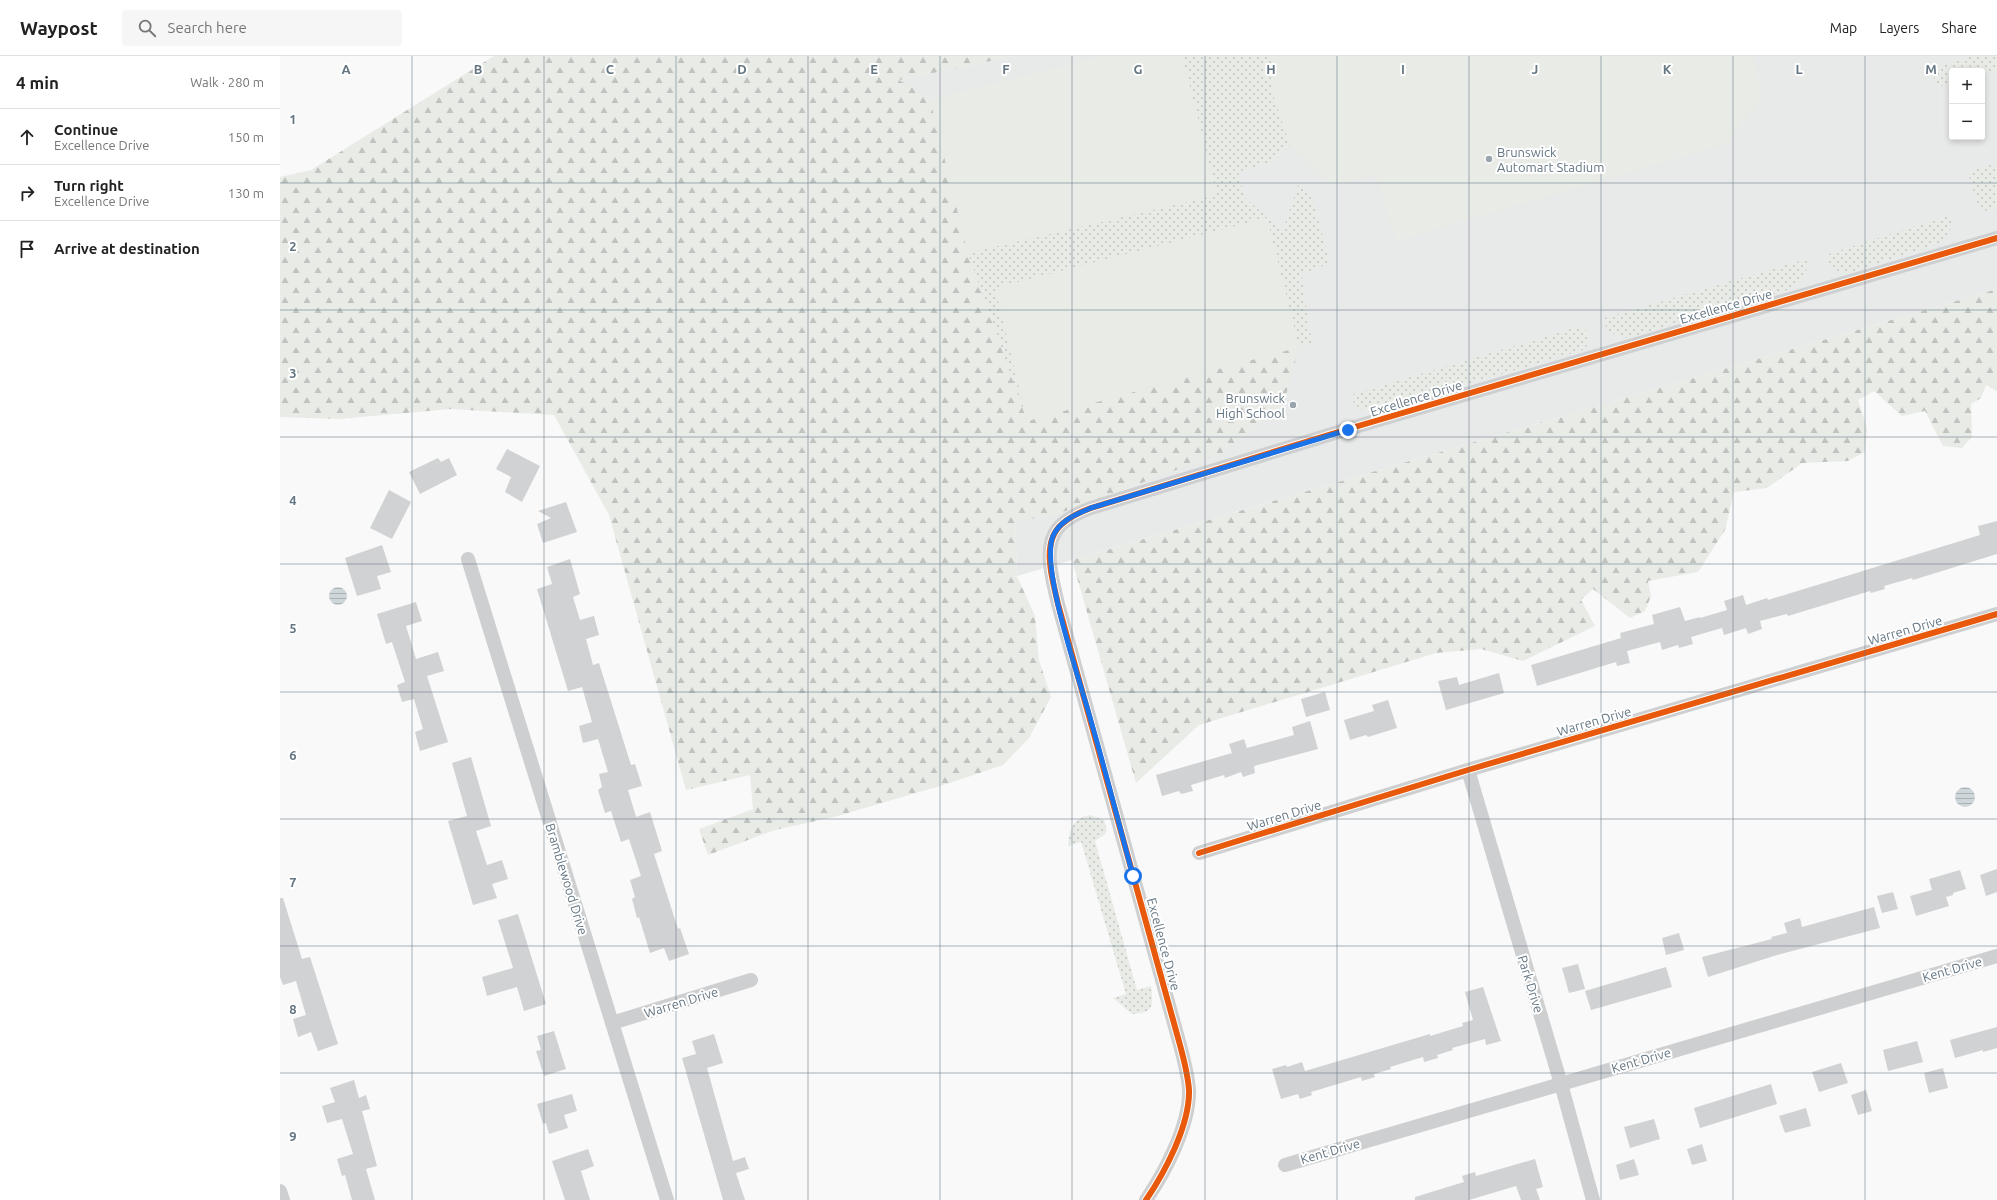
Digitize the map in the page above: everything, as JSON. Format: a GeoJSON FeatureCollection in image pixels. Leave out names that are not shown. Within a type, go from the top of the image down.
{"type":"FeatureCollection","features":[{"type":"Feature","properties":{"kind":"street","name":"Excellence Drive"},"geometry":{"type":"LineString","coordinates":[[1146,1200],[1163,1172],[1182,1128],[1188,1106],[1189,1091],[1180,1045],[1058,604],[1050,554],[1053,536],[1060,525],[1072,516],[1091,508],[1356,427],[1997,238]]}},
{"type":"Feature","properties":{"kind":"street","name":"Bramblewood Drive"},"geometry":{"type":"LineString","coordinates":[[468,559],[667,1200]]}},
{"type":"Feature","properties":{"kind":"street","name":"Warren Drive"},"geometry":{"type":"LineString","coordinates":[[1199,853],[1468,770],[1997,614]]}},
{"type":"Feature","properties":{"kind":"street","name":"Park Drive"},"geometry":{"type":"LineString","coordinates":[[1468,770],[1561,1084],[1593,1200]]}},
{"type":"Feature","properties":{"kind":"street","name":"Kent Drive"},"geometry":{"type":"LineString","coordinates":[[1285,1164],[1997,956]]}},
{"type":"Feature","properties":{"kind":"street","name":"Warren Drive"},"geometry":{"type":"LineString","coordinates":[[612,1023],[751,980]]}},
{"type":"Feature","properties":{"kind":"street"},"geometry":{"type":"LineString","coordinates":[[280,1191],[283,1200]]}},
{"type":"Feature","properties":{"kind":"shaded area","name":"Brunswick High School"},"geometry":{"type":"Polygon","coordinates":[[[1015,56],[1997,56],[1997,289],[1017,576],[1015,521],[898,80],[1015,56]]]}},
{"type":"Feature","properties":{"kind":"shaded area"},"geometry":{"type":"Polygon","coordinates":[[[334,587],[342,587],[347,592],[345,603],[342,605],[334,605],[329,600],[329,592],[334,587]]]}},
{"type":"Feature","properties":{"kind":"shaded area"},"geometry":{"type":"Polygon","coordinates":[[[1965,787],[1972,790],[1975,797],[1972,804],[1965,807],[1958,804],[1955,797],[1958,790],[1965,787]]]}},
{"type":"Feature","properties":{"kind":"green space"},"geometry":{"type":"Polygon","coordinates":[[[494,56],[1015,56],[899,80],[930,99],[968,253],[1027,421],[1299,347],[1283,406],[1222,453],[1052,516],[1015,521],[1017,576],[1035,616],[1039,660],[1051,697],[1029,738],[1003,765],[950,783],[834,817],[775,830],[708,855],[699,829],[753,809],[750,775],[686,790],[609,515],[554,415],[451,409],[339,419],[280,417],[280,177],[311,170],[494,56]]]}},
{"type":"Feature","properties":{"kind":"green space"},"geometry":{"type":"Polygon","coordinates":[[[1104,56],[1182,56],[1217,195],[968,253],[930,99],[1104,56]]]}},
{"type":"Feature","properties":{"kind":"green space"},"geometry":{"type":"Polygon","coordinates":[[[1182,56],[1273,56],[1273,94],[1290,145],[1274,161],[1238,172],[1245,198],[1283,230],[1300,181],[1312,197],[1330,263],[1301,274],[1312,344],[1299,347],[1267,218],[995,288],[1027,421],[968,253],[1217,195],[1182,56]]]}},
{"type":"Feature","properties":{"kind":"green space","name":"Brunswick Automart Stadium"},"geometry":{"type":"Polygon","coordinates":[[[1273,56],[1753,56],[1763,97],[1726,144],[1396,241],[1376,174],[1332,186],[1290,145],[1273,94],[1273,56]]]}},
{"type":"Feature","properties":{"kind":"green space"},"geometry":{"type":"Polygon","coordinates":[[[1972,56],[1997,56],[1997,70],[1985,73],[1985,68],[1949,68],[1949,84],[1938,87],[1931,69],[1972,56]]]}},
{"type":"Feature","properties":{"kind":"green space"},"geometry":{"type":"Polygon","coordinates":[[[1997,163],[1997,208],[1986,211],[1977,202],[1968,172],[1997,163]]]}},
{"type":"Feature","properties":{"kind":"green space"},"geometry":{"type":"Polygon","coordinates":[[[1950,215],[1952,220],[1949,232],[1941,243],[1845,274],[1830,267],[1826,255],[1950,215]]]}},
{"type":"Feature","properties":{"kind":"green space"},"geometry":{"type":"Polygon","coordinates":[[[1267,218],[1299,347],[1027,421],[995,288],[1267,218]]]}},
{"type":"Feature","properties":{"kind":"green space"},"geometry":{"type":"Polygon","coordinates":[[[1807,259],[1806,270],[1802,278],[1799,282],[1785,291],[1628,338],[1616,335],[1606,329],[1605,318],[1807,259]]]}},
{"type":"Feature","properties":{"kind":"green space"},"geometry":{"type":"Polygon","coordinates":[[[1997,289],[1997,391],[1986,385],[1981,398],[1971,404],[1972,437],[1962,448],[1943,446],[1925,411],[1902,416],[1874,391],[1858,400],[1867,428],[1865,452],[1848,461],[1802,463],[1767,488],[1734,492],[1725,530],[1698,572],[1648,581],[1651,596],[1645,611],[1630,618],[1593,589],[1581,600],[1595,626],[1523,661],[1481,649],[1436,653],[1199,725],[1136,783],[1072,560],[1997,289]]]}},
{"type":"Feature","properties":{"kind":"green space"},"geometry":{"type":"Polygon","coordinates":[[[1578,327],[1587,331],[1589,336],[1589,341],[1583,350],[1370,413],[1358,407],[1351,395],[1578,327]]]}},
{"type":"Feature","properties":{"kind":"green space"},"geometry":{"type":"Polygon","coordinates":[[[1090,815],[1104,820],[1107,831],[1095,841],[1137,990],[1151,986],[1152,1003],[1149,1010],[1145,1012],[1132,1014],[1113,998],[1126,994],[1081,842],[1068,846],[1073,826],[1079,819],[1090,815]]]}},
{"type":"Feature","properties":{"kind":"building"},"geometry":{"type":"Polygon","coordinates":[[[507,449],[540,466],[522,502],[505,492],[511,477],[496,469],[507,449]]]}},
{"type":"Feature","properties":{"kind":"building"},"geometry":{"type":"Polygon","coordinates":[[[438,458],[441,462],[449,458],[457,475],[420,494],[409,472],[438,458]]]}},
{"type":"Feature","properties":{"kind":"building"},"geometry":{"type":"Polygon","coordinates":[[[389,490],[411,502],[392,539],[370,528],[389,490]]]}},
{"type":"Feature","properties":{"kind":"building"},"geometry":{"type":"Polygon","coordinates":[[[566,502],[577,532],[543,543],[537,524],[551,518],[538,511],[566,502]]]}},
{"type":"Feature","properties":{"kind":"building"},"geometry":{"type":"Polygon","coordinates":[[[1997,521],[1997,554],[1913,580],[1912,578],[1884,586],[1885,589],[1871,593],[1870,591],[1788,616],[1787,614],[1760,621],[1762,629],[1748,634],[1746,628],[1724,635],[1722,628],[1691,637],[1693,644],[1679,648],[1678,645],[1662,650],[1660,642],[1627,651],[1630,663],[1617,666],[1616,662],[1537,686],[1531,665],[1621,638],[1620,633],[1654,624],[1652,615],[1680,607],[1685,621],[1727,610],[1724,601],[1743,595],[1746,605],[1767,598],[1768,600],[1980,535],[1978,526],[1997,521]]]}},
{"type":"Feature","properties":{"kind":"building"},"geometry":{"type":"Polygon","coordinates":[[[382,545],[391,572],[377,576],[381,589],[357,596],[345,558],[382,545]]]}},
{"type":"Feature","properties":{"kind":"building"},"geometry":{"type":"Polygon","coordinates":[[[570,559],[580,594],[573,597],[580,620],[594,616],[599,635],[586,639],[593,665],[599,663],[631,765],[635,764],[642,786],[628,790],[636,817],[650,812],[662,851],[654,854],[678,929],[680,928],[689,954],[669,961],[664,948],[650,953],[639,917],[637,918],[632,899],[635,897],[630,880],[641,876],[629,839],[621,842],[611,811],[605,813],[598,790],[602,787],[599,774],[608,772],[598,739],[583,743],[579,726],[592,722],[582,687],[568,691],[537,589],[552,584],[547,567],[570,559]]]}},
{"type":"Feature","properties":{"kind":"building"},"geometry":{"type":"Polygon","coordinates":[[[416,602],[422,621],[406,626],[416,659],[438,652],[444,671],[427,676],[448,742],[420,751],[415,732],[423,729],[414,699],[402,702],[397,685],[405,682],[392,642],[386,644],[377,614],[416,602]]]}},
{"type":"Feature","properties":{"kind":"building"},"geometry":{"type":"Polygon","coordinates":[[[1499,673],[1504,693],[1446,710],[1438,681],[1457,677],[1459,685],[1499,673]]]}},
{"type":"Feature","properties":{"kind":"building"},"geometry":{"type":"Polygon","coordinates":[[[1325,692],[1330,710],[1306,717],[1301,699],[1325,692]]]}},
{"type":"Feature","properties":{"kind":"building"},"geometry":{"type":"Polygon","coordinates":[[[1388,700],[1397,728],[1368,737],[1366,735],[1350,740],[1344,720],[1374,711],[1372,705],[1388,700]]]}},
{"type":"Feature","properties":{"kind":"building"},"geometry":{"type":"Polygon","coordinates":[[[1310,721],[1318,749],[1254,766],[1255,773],[1243,777],[1241,772],[1225,778],[1224,775],[1191,785],[1193,791],[1181,794],[1179,791],[1162,796],[1156,775],[1232,753],[1229,744],[1244,739],[1247,748],[1294,735],[1292,727],[1310,721]]]}},
{"type":"Feature","properties":{"kind":"building"},"geometry":{"type":"Polygon","coordinates":[[[471,757],[491,826],[476,831],[487,865],[502,860],[508,879],[492,884],[497,898],[473,905],[448,821],[467,816],[452,763],[471,757]]]}},
{"type":"Feature","properties":{"kind":"building"},"geometry":{"type":"Polygon","coordinates":[[[1997,869],[1997,892],[1986,896],[1980,875],[1997,869]]]}},
{"type":"Feature","properties":{"kind":"building"},"geometry":{"type":"Polygon","coordinates":[[[1960,870],[1966,889],[1946,897],[1949,906],[1916,916],[1910,896],[1932,890],[1929,879],[1960,870]]]}},
{"type":"Feature","properties":{"kind":"building"},"geometry":{"type":"Polygon","coordinates":[[[1893,892],[1898,909],[1882,913],[1877,896],[1893,892]]]}},
{"type":"Feature","properties":{"kind":"building"},"geometry":{"type":"Polygon","coordinates":[[[280,898],[283,898],[302,959],[310,957],[338,1044],[318,1051],[311,1032],[298,1037],[293,1019],[306,1015],[296,981],[283,985],[280,977],[280,898]]]}},
{"type":"Feature","properties":{"kind":"building"},"geometry":{"type":"Polygon","coordinates":[[[1874,907],[1880,928],[1777,955],[1708,977],[1702,957],[1772,939],[1771,937],[1787,933],[1784,923],[1800,918],[1802,927],[1874,907]]]}},
{"type":"Feature","properties":{"kind":"building"},"geometry":{"type":"Polygon","coordinates":[[[518,914],[546,1004],[524,1011],[517,987],[487,996],[482,977],[513,968],[498,920],[518,914]]]}},
{"type":"Feature","properties":{"kind":"building"},"geometry":{"type":"Polygon","coordinates":[[[1679,933],[1684,950],[1666,955],[1662,938],[1679,933]]]}},
{"type":"Feature","properties":{"kind":"building"},"geometry":{"type":"Polygon","coordinates":[[[1578,964],[1585,989],[1569,993],[1562,968],[1578,964]]]}},
{"type":"Feature","properties":{"kind":"building"},"geometry":{"type":"Polygon","coordinates":[[[1666,967],[1672,987],[1591,1010],[1585,991],[1666,967]]]}},
{"type":"Feature","properties":{"kind":"building"},"geometry":{"type":"Polygon","coordinates":[[[1483,987],[1501,1041],[1486,1045],[1485,1039],[1452,1048],[1453,1050],[1437,1055],[1438,1058],[1424,1062],[1423,1057],[1390,1067],[1391,1069],[1374,1074],[1375,1077],[1362,1081],[1361,1077],[1311,1092],[1312,1095],[1300,1099],[1298,1094],[1281,1099],[1272,1069],[1286,1065],[1287,1067],[1302,1062],[1305,1071],[1430,1034],[1430,1036],[1463,1026],[1462,1023],[1473,1020],[1465,992],[1483,987]]]}},
{"type":"Feature","properties":{"kind":"building"},"geometry":{"type":"Polygon","coordinates":[[[1997,1027],[1997,1048],[1983,1052],[1983,1050],[1955,1058],[1950,1040],[1997,1027]]]}},
{"type":"Feature","properties":{"kind":"building"},"geometry":{"type":"Polygon","coordinates":[[[554,1031],[566,1069],[544,1076],[536,1051],[541,1050],[537,1036],[554,1031]]]}},
{"type":"Feature","properties":{"kind":"building"},"geometry":{"type":"Polygon","coordinates":[[[714,1034],[723,1063],[707,1068],[733,1161],[745,1157],[749,1169],[736,1173],[745,1200],[723,1200],[682,1058],[696,1054],[692,1041],[714,1034]]]}},
{"type":"Feature","properties":{"kind":"building"},"geometry":{"type":"Polygon","coordinates":[[[1917,1041],[1923,1062],[1888,1071],[1883,1050],[1917,1041]]]}},
{"type":"Feature","properties":{"kind":"building"},"geometry":{"type":"Polygon","coordinates":[[[1841,1063],[1848,1083],[1819,1092],[1812,1072],[1841,1063]]]}},
{"type":"Feature","properties":{"kind":"building"},"geometry":{"type":"Polygon","coordinates":[[[1943,1068],[1948,1088],[1929,1093],[1924,1073],[1943,1068]]]}},
{"type":"Feature","properties":{"kind":"building"},"geometry":{"type":"Polygon","coordinates":[[[354,1080],[359,1098],[366,1095],[370,1109],[362,1111],[377,1166],[366,1169],[375,1200],[352,1200],[345,1175],[342,1176],[337,1159],[353,1154],[342,1119],[327,1123],[322,1106],[335,1102],[330,1088],[354,1080]]]}},
{"type":"Feature","properties":{"kind":"building"},"geometry":{"type":"Polygon","coordinates":[[[1771,1084],[1777,1104],[1700,1128],[1694,1108],[1771,1084]]]}},
{"type":"Feature","properties":{"kind":"building"},"geometry":{"type":"Polygon","coordinates":[[[1866,1090],[1872,1111],[1858,1115],[1851,1095],[1866,1090]]]}},
{"type":"Feature","properties":{"kind":"building"},"geometry":{"type":"Polygon","coordinates":[[[572,1094],[577,1111],[564,1115],[568,1128],[549,1134],[546,1123],[543,1124],[537,1104],[572,1094]]]}},
{"type":"Feature","properties":{"kind":"building"},"geometry":{"type":"Polygon","coordinates":[[[1806,1108],[1811,1126],[1785,1133],[1779,1116],[1806,1108]]]}},
{"type":"Feature","properties":{"kind":"building"},"geometry":{"type":"Polygon","coordinates":[[[1654,1119],[1660,1139],[1630,1148],[1624,1127],[1654,1119]]]}},
{"type":"Feature","properties":{"kind":"building"},"geometry":{"type":"Polygon","coordinates":[[[1702,1144],[1707,1161],[1692,1165],[1687,1149],[1702,1144]]]}},
{"type":"Feature","properties":{"kind":"building"},"geometry":{"type":"Polygon","coordinates":[[[588,1149],[594,1166],[581,1171],[590,1200],[565,1200],[552,1161],[588,1149]]]}},
{"type":"Feature","properties":{"kind":"building"},"geometry":{"type":"Polygon","coordinates":[[[1535,1159],[1543,1187],[1536,1189],[1540,1200],[1521,1200],[1516,1186],[1469,1200],[1415,1200],[1415,1197],[1464,1182],[1462,1176],[1475,1172],[1476,1176],[1535,1159]]]}},
{"type":"Feature","properties":{"kind":"building"},"geometry":{"type":"Polygon","coordinates":[[[1634,1159],[1639,1175],[1620,1180],[1616,1165],[1634,1159]]]}},
{"type":"Feature","properties":{"kind":"cycle path"},"geometry":{"type":"LineString","coordinates":[[1146,1200],[1161,1176],[1181,1133],[1188,1104],[1189,1090],[1186,1068],[1180,1045],[1053,584],[1050,562],[1051,541],[1055,532],[1062,524],[1075,515],[1091,508],[1348,429],[1997,238]]}},
{"type":"Feature","properties":{"kind":"cycle path"},"geometry":{"type":"LineString","coordinates":[[1199,853],[1468,770],[1997,614]]}},
{"type":"Feature","properties":{"kind":"place","name":"Brunswick Automart Stadium"},"geometry":{"type":"Point","coordinates":[1489,159]}},
{"type":"Feature","properties":{"kind":"place","name":"Brunswick High School"},"geometry":{"type":"Point","coordinates":[1293,405]}},
{"type":"Feature","properties":{"kind":"route"},"geometry":{"type":"LineString","coordinates":[[1133,876],[1092,722],[1058,604],[1052,578],[1050,554],[1053,536],[1060,525],[1072,516],[1091,508],[1348,430]]}}]}
